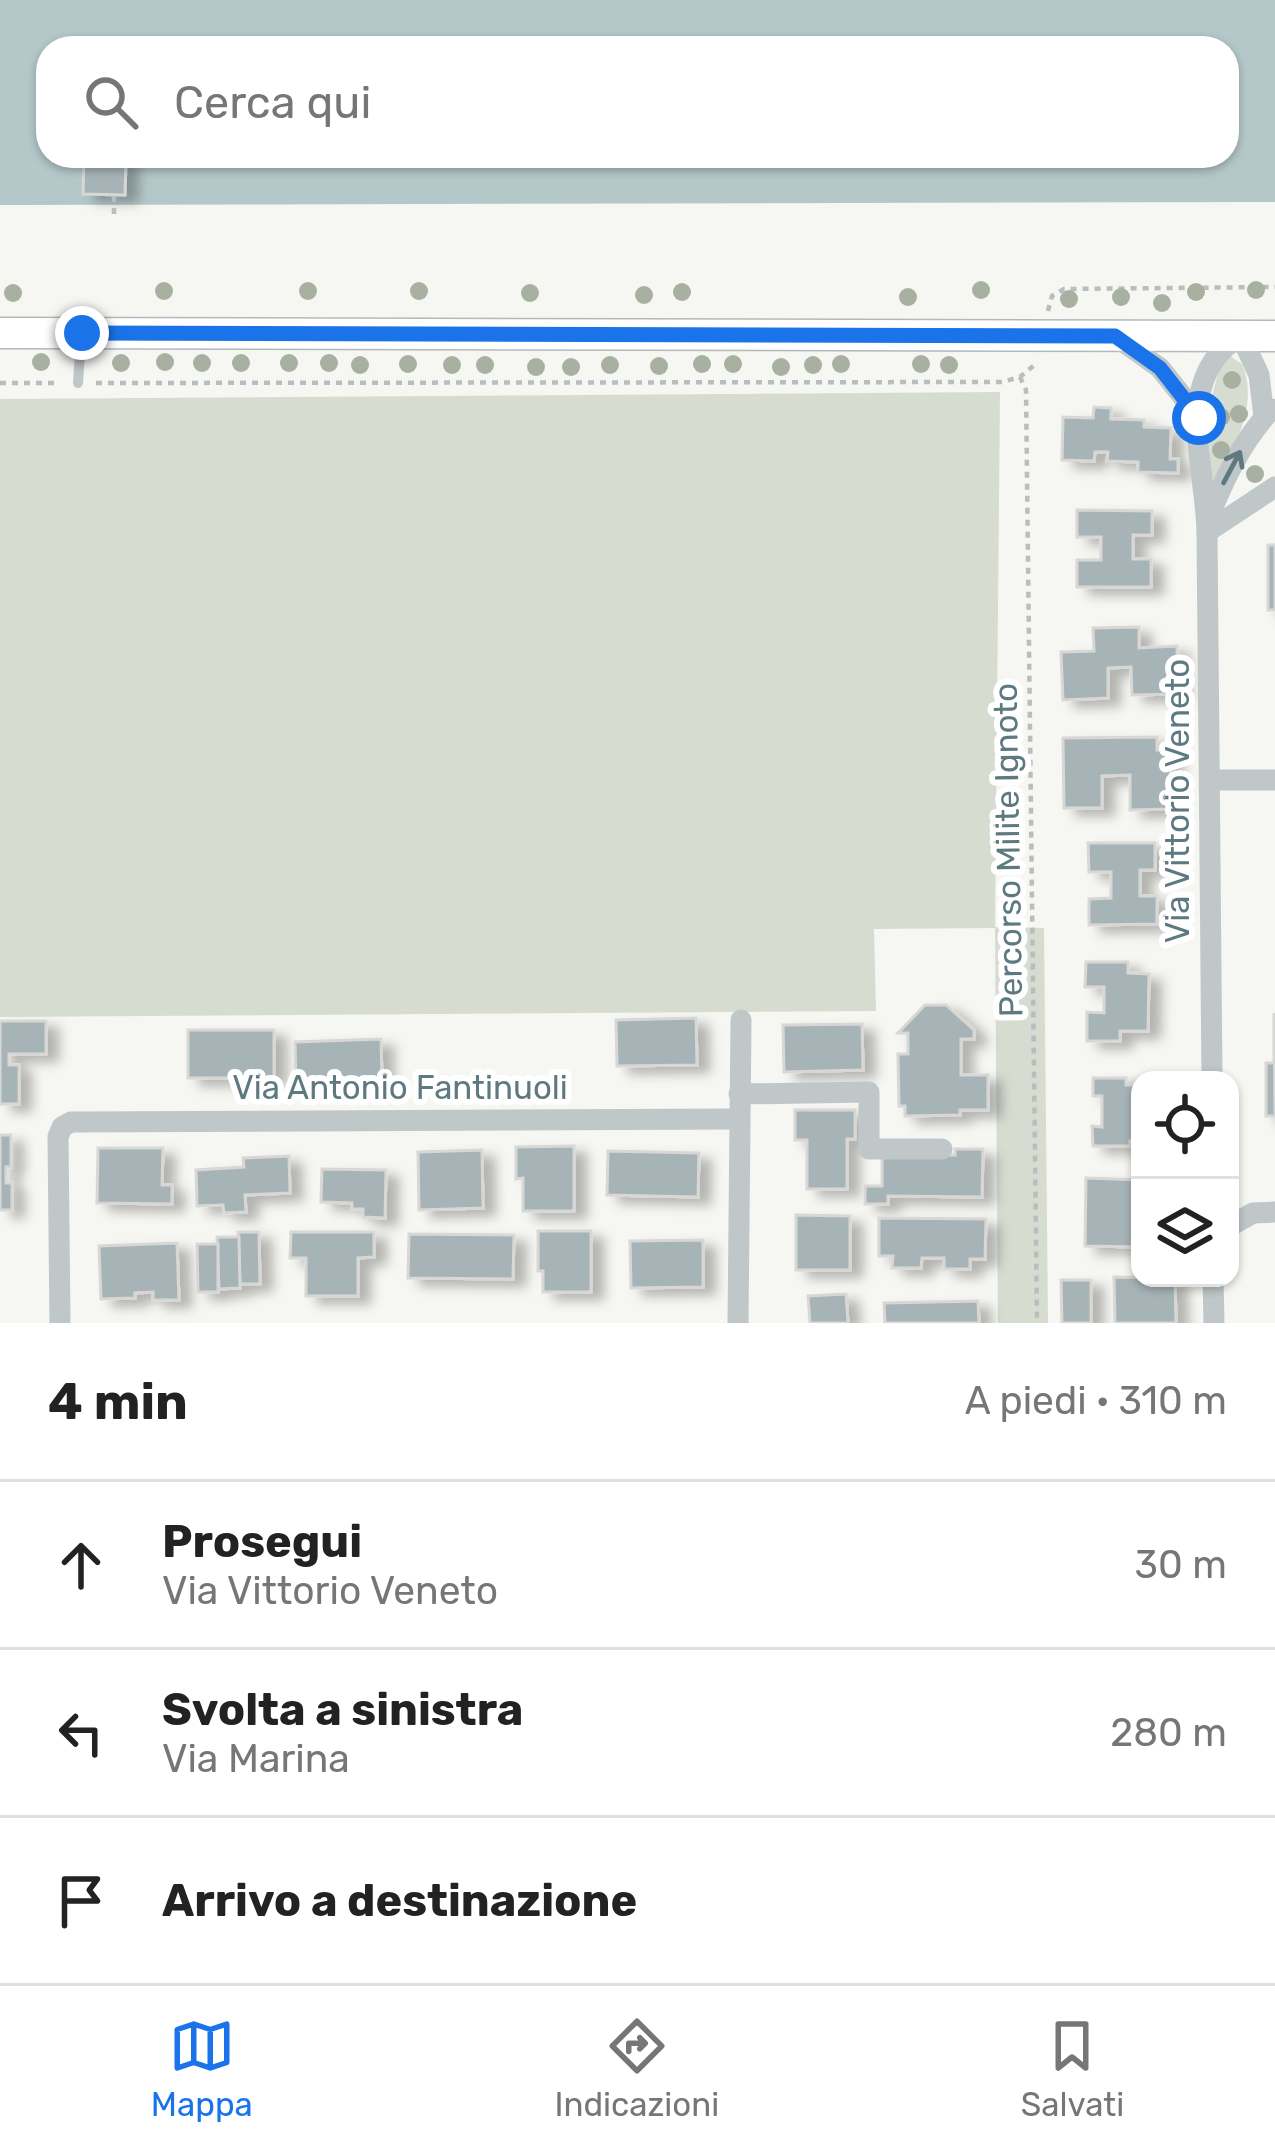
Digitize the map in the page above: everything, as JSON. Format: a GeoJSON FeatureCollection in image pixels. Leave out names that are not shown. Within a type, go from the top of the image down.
{"type":"FeatureCollection","features":[{"type":"Feature","properties":{"kind":"street"},"geometry":{"type":"LineString","coordinates":[[0,333],[1275,336]]}},
{"type":"Feature","properties":{"kind":"street"},"geometry":{"type":"LineString","coordinates":[[1115,336],[1160,368],[1199,418]]}},
{"type":"Feature","properties":{"kind":"street","name":"Via Vittorio Veneto"},"geometry":{"type":"LineString","coordinates":[[1207,527],[1226,475],[1270,411],[1241,336],[1212,358],[1202,379],[1199,418],[1198,474],[1207,527],[1212,1071]]}},
{"type":"Feature","properties":{"kind":"street"},"geometry":{"type":"LineString","coordinates":[[1207,527],[1275,487]]}},
{"type":"Feature","properties":{"kind":"street"},"geometry":{"type":"LineString","coordinates":[[1210,780],[1275,780]]}},
{"type":"Feature","properties":{"kind":"street"},"geometry":{"type":"LineString","coordinates":[[739,1323],[740,1020]]}},
{"type":"Feature","properties":{"kind":"street"},"geometry":{"type":"LineString","coordinates":[[739,1094],[869,1092],[869,1149],[942,1148]]}},
{"type":"Feature","properties":{"kind":"street","name":"Via Antonio Fantinuoli"},"geometry":{"type":"LineString","coordinates":[[60,1323],[58,1137],[71,1122],[739,1119]]}},
{"type":"Feature","properties":{"kind":"street"},"geometry":{"type":"LineString","coordinates":[[1213,1287],[1214,1323]]}},
{"type":"Feature","properties":{"kind":"lane"},"geometry":{"type":"LineString","coordinates":[[78,383],[82,333]]}},
{"type":"Feature","properties":{"kind":"path"},"geometry":{"type":"LineString","coordinates":[[114,195],[114,214]]}},
{"type":"Feature","properties":{"kind":"path","name":"Percorso Milite Ignoto"},"geometry":{"type":"LineString","coordinates":[[1021,377],[1026,390],[1027,436],[1036,1323]]}},
{"type":"Feature","properties":{"kind":"shaded area"},"geometry":{"type":"Polygon","coordinates":[[[0,0],[1275,0],[1275,202],[0,205],[0,0]]]}},
{"type":"Feature","properties":{"kind":"shaded area"},"geometry":{"type":"Polygon","coordinates":[[[1227,354],[1242,364],[1248,397],[1241,430],[1211,493],[1211,404],[1227,354]]]}},
{"type":"Feature","properties":{"kind":"shaded area"},"geometry":{"type":"Polygon","coordinates":[[[1000,392],[995,927],[1044,928],[1048,1323],[998,1323],[995,928],[874,929],[876,1011],[0,1017],[0,399],[1000,392]]]}},
{"type":"Feature","properties":{"kind":"building"},"geometry":{"type":"Polygon","coordinates":[[[84,168],[126,168],[125,195],[83,194],[84,168]]]}},
{"type":"Feature","properties":{"kind":"building"},"geometry":{"type":"Polygon","coordinates":[[[1094,407],[1111,408],[1111,419],[1144,420],[1144,427],[1171,428],[1170,459],[1178,459],[1178,473],[1138,472],[1138,462],[1107,461],[1108,452],[1095,452],[1094,461],[1062,460],[1063,417],[1093,418],[1094,407]]]}},
{"type":"Feature","properties":{"kind":"building"},"geometry":{"type":"Polygon","coordinates":[[[1077,510],[1152,511],[1152,535],[1133,535],[1133,559],[1151,559],[1151,587],[1077,587],[1077,560],[1101,560],[1101,537],[1077,537],[1077,510]]]}},
{"type":"Feature","properties":{"kind":"building"},"geometry":{"type":"Polygon","coordinates":[[[1268,545],[1275,545],[1275,610],[1268,610],[1268,545]]]}},
{"type":"Feature","properties":{"kind":"building"},"geometry":{"type":"Polygon","coordinates":[[[1139,627],[1139,648],[1177,646],[1178,694],[1132,695],[1131,667],[1108,668],[1108,698],[1063,700],[1061,652],[1094,651],[1093,628],[1139,627]]]}},
{"type":"Feature","properties":{"kind":"building"},"geometry":{"type":"Polygon","coordinates":[[[1157,737],[1157,750],[1170,750],[1171,809],[1130,810],[1130,775],[1102,776],[1102,808],[1064,808],[1063,738],[1157,737]]]}},
{"type":"Feature","properties":{"kind":"building"},"geometry":{"type":"Polygon","coordinates":[[[1088,843],[1155,843],[1155,870],[1140,870],[1140,896],[1157,896],[1157,924],[1089,925],[1089,899],[1111,898],[1111,872],[1089,872],[1088,843]]]}},
{"type":"Feature","properties":{"kind":"building"},"geometry":{"type":"Polygon","coordinates":[[[1086,962],[1128,962],[1128,973],[1149,974],[1148,1031],[1120,1031],[1120,1041],[1087,1041],[1087,1012],[1104,1013],[1104,987],[1085,987],[1086,962]]]}},
{"type":"Feature","properties":{"kind":"building"},"geometry":{"type":"Polygon","coordinates":[[[925,1005],[946,1005],[974,1030],[974,1039],[961,1039],[961,1075],[988,1075],[988,1110],[905,1116],[905,1106],[899,1106],[898,1054],[908,1054],[908,1033],[898,1033],[925,1005]]]}},
{"type":"Feature","properties":{"kind":"building"},"geometry":{"type":"Polygon","coordinates":[[[1274,1013],[1275,1116],[1266,1116],[1266,1063],[1274,1063],[1274,1013]]]}},
{"type":"Feature","properties":{"kind":"building"},"geometry":{"type":"Polygon","coordinates":[[[696,1018],[697,1065],[617,1066],[616,1020],[696,1018]]]}},
{"type":"Feature","properties":{"kind":"building"},"geometry":{"type":"Polygon","coordinates":[[[0,1021],[46,1021],[46,1054],[9,1054],[9,1065],[19,1065],[19,1104],[0,1104],[0,1021]]]}},
{"type":"Feature","properties":{"kind":"building"},"geometry":{"type":"Polygon","coordinates":[[[862,1024],[863,1070],[784,1072],[783,1025],[862,1024]]]}},
{"type":"Feature","properties":{"kind":"building"},"geometry":{"type":"Polygon","coordinates":[[[188,1030],[274,1030],[274,1078],[188,1078],[188,1030]]]}},
{"type":"Feature","properties":{"kind":"building"},"geometry":{"type":"Polygon","coordinates":[[[381,1039],[382,1082],[296,1085],[295,1042],[381,1039]]]}},
{"type":"Feature","properties":{"kind":"building"},"geometry":{"type":"Polygon","coordinates":[[[1093,1078],[1126,1078],[1126,1085],[1131,1085],[1130,1146],[1093,1146],[1092,1126],[1102,1127],[1102,1096],[1093,1096],[1093,1078]]]}},
{"type":"Feature","properties":{"kind":"building"},"geometry":{"type":"Polygon","coordinates":[[[795,1110],[855,1110],[855,1139],[847,1139],[847,1189],[807,1189],[807,1140],[795,1140],[795,1110]]]}},
{"type":"Feature","properties":{"kind":"building"},"geometry":{"type":"Polygon","coordinates":[[[0,1135],[11,1135],[6,1183],[12,1183],[12,1210],[0,1210],[0,1135]]]}},
{"type":"Feature","properties":{"kind":"building"},"geometry":{"type":"Polygon","coordinates":[[[574,1146],[574,1211],[523,1211],[516,1147],[574,1146]]]}},
{"type":"Feature","properties":{"kind":"building"},"geometry":{"type":"Polygon","coordinates":[[[98,1148],[163,1148],[162,1185],[172,1185],[172,1204],[97,1203],[98,1148]]]}},
{"type":"Feature","properties":{"kind":"building"},"geometry":{"type":"Polygon","coordinates":[[[955,1149],[983,1149],[982,1197],[888,1196],[888,1204],[865,1204],[865,1186],[882,1186],[882,1155],[955,1155],[955,1149]]]}},
{"type":"Feature","properties":{"kind":"building"},"geometry":{"type":"Polygon","coordinates":[[[482,1150],[483,1208],[419,1210],[418,1152],[482,1150]]]}},
{"type":"Feature","properties":{"kind":"building"},"geometry":{"type":"Polygon","coordinates":[[[608,1151],[699,1153],[698,1197],[607,1195],[608,1151]]]}},
{"type":"Feature","properties":{"kind":"building"},"geometry":{"type":"Polygon","coordinates":[[[289,1156],[290,1193],[245,1195],[246,1212],[224,1213],[223,1205],[197,1206],[196,1170],[244,1167],[243,1158],[289,1156]]]}},
{"type":"Feature","properties":{"kind":"building"},"geometry":{"type":"Polygon","coordinates":[[[322,1169],[386,1170],[385,1218],[363,1217],[363,1209],[352,1209],[352,1203],[321,1202],[322,1169]]]}},
{"type":"Feature","properties":{"kind":"building"},"geometry":{"type":"Polygon","coordinates":[[[1086,1178],[1131,1180],[1131,1247],[1085,1246],[1086,1178]]]}},
{"type":"Feature","properties":{"kind":"building"},"geometry":{"type":"Polygon","coordinates":[[[796,1215],[850,1216],[850,1270],[796,1270],[796,1215]]]}},
{"type":"Feature","properties":{"kind":"building"},"geometry":{"type":"Polygon","coordinates":[[[879,1218],[986,1219],[985,1259],[970,1259],[970,1269],[944,1269],[944,1258],[922,1258],[921,1268],[892,1268],[893,1256],[879,1256],[879,1218]]]}},
{"type":"Feature","properties":{"kind":"building"},"geometry":{"type":"Polygon","coordinates":[[[538,1231],[591,1231],[591,1292],[543,1292],[538,1231]]]}},
{"type":"Feature","properties":{"kind":"building"},"geometry":{"type":"Polygon","coordinates":[[[238,1232],[259,1232],[260,1284],[240,1284],[238,1232]]]}},
{"type":"Feature","properties":{"kind":"building"},"geometry":{"type":"Polygon","coordinates":[[[291,1232],[374,1232],[374,1257],[358,1258],[358,1296],[306,1296],[306,1258],[290,1258],[291,1232]]]}},
{"type":"Feature","properties":{"kind":"building"},"geometry":{"type":"Polygon","coordinates":[[[409,1234],[514,1235],[513,1279],[408,1278],[409,1234]]]}},
{"type":"Feature","properties":{"kind":"building"},"geometry":{"type":"Polygon","coordinates":[[[217,1237],[239,1237],[240,1288],[219,1289],[217,1237]]]}},
{"type":"Feature","properties":{"kind":"building"},"geometry":{"type":"Polygon","coordinates":[[[703,1240],[703,1287],[631,1288],[630,1241],[703,1240]]]}},
{"type":"Feature","properties":{"kind":"building"},"geometry":{"type":"Polygon","coordinates":[[[177,1243],[179,1300],[153,1300],[153,1292],[101,1299],[99,1246],[177,1243]]]}},
{"type":"Feature","properties":{"kind":"building"},"geometry":{"type":"Polygon","coordinates":[[[197,1244],[218,1244],[218,1292],[198,1292],[197,1244]]]}},
{"type":"Feature","properties":{"kind":"building"},"geometry":{"type":"Polygon","coordinates":[[[1114,1277],[1131,1277],[1131,1287],[1175,1287],[1176,1323],[1115,1323],[1114,1277]]]}},
{"type":"Feature","properties":{"kind":"building"},"geometry":{"type":"Polygon","coordinates":[[[1061,1280],[1091,1280],[1091,1323],[1062,1323],[1061,1280]]]}},
{"type":"Feature","properties":{"kind":"building"},"geometry":{"type":"Polygon","coordinates":[[[846,1294],[848,1323],[810,1323],[808,1296],[846,1294]]]}},
{"type":"Feature","properties":{"kind":"building"},"geometry":{"type":"Polygon","coordinates":[[[978,1301],[979,1323],[885,1323],[884,1303],[978,1301]]]}},
{"type":"Feature","properties":{"kind":"route"},"geometry":{"type":"LineString","coordinates":[[82,333],[1115,336],[1160,368],[1199,418]]}}]}
